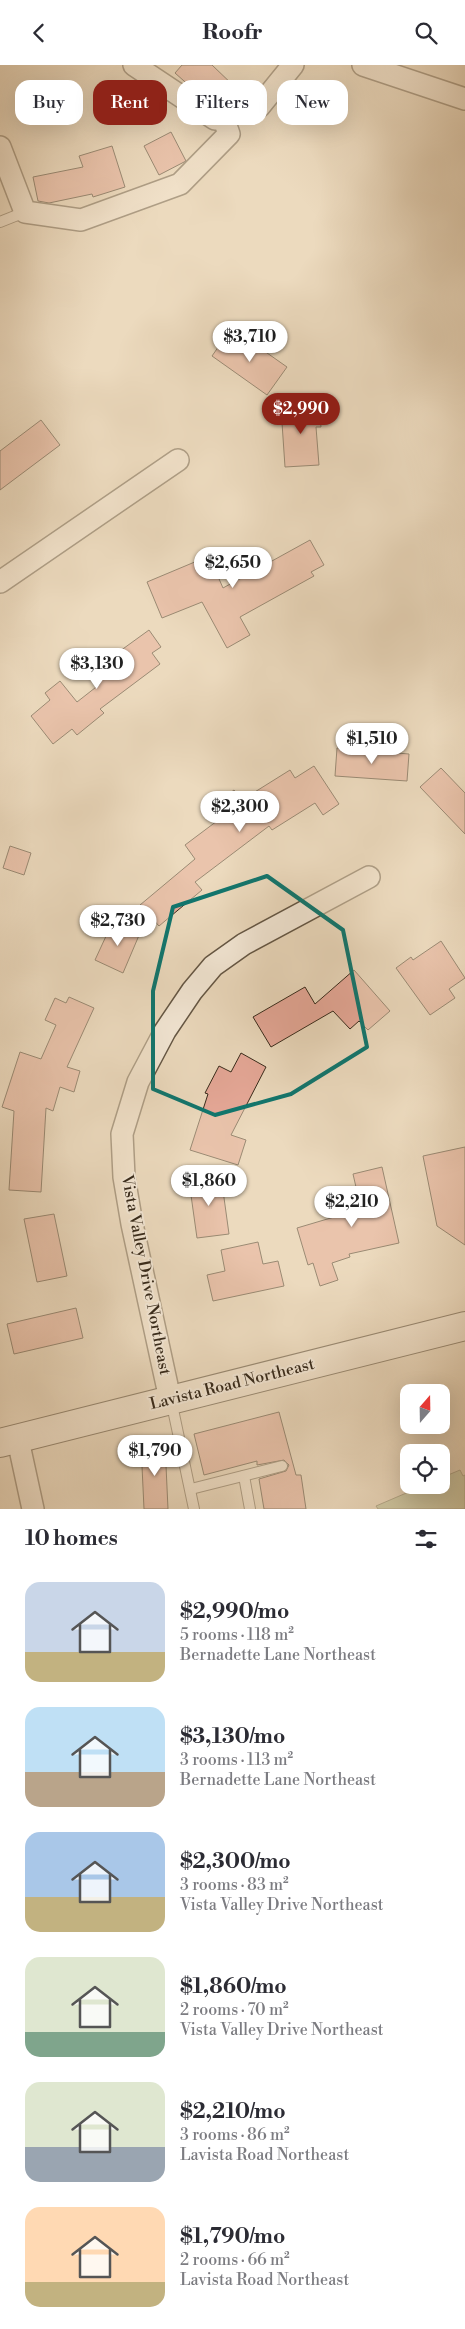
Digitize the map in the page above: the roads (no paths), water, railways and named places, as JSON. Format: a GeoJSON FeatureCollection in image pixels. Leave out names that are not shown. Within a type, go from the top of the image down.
{"type":"FeatureCollection","features":[{"type":"Feature","properties":{"kind":"main road","name":"Lavista Road Northeast"},"geometry":{"type":"LineString","coordinates":[[9,1441],[465,1326]]}},
{"type":"Feature","properties":{"kind":"street"},"geometry":{"type":"LineString","coordinates":[[134,65],[177,94]]}},
{"type":"Feature","properties":{"kind":"street"},"geometry":{"type":"LineString","coordinates":[[267,97],[293,65]]}},
{"type":"Feature","properties":{"kind":"street"},"geometry":{"type":"LineString","coordinates":[[363,65],[465,99]]}},
{"type":"Feature","properties":{"kind":"street"},"geometry":{"type":"LineString","coordinates":[[0,147],[25,212],[81,220],[180,184],[229,134],[226,125]]}},
{"type":"Feature","properties":{"kind":"street"},"geometry":{"type":"LineString","coordinates":[[0,582],[178,460]]}},
{"type":"Feature","properties":{"kind":"street","name":"Vista Valley Drive Northeast"},"geometry":{"type":"LineString","coordinates":[[170,1399],[132,1224],[124,1177],[122,1134],[138,1082],[165,1031],[192,991],[213,966],[244,944],[369,877]]}},
{"type":"Feature","properties":{"kind":"street"},"geometry":{"type":"LineString","coordinates":[[9,1441],[34,1509]]}},
{"type":"Feature","properties":{"kind":"lane"},"geometry":{"type":"LineString","coordinates":[[0,222],[25,212]]}},
{"type":"Feature","properties":{"kind":"lane"},"geometry":{"type":"LineString","coordinates":[[170,1399],[194,1509]]}},
{"type":"Feature","properties":{"kind":"lane"},"geometry":{"type":"LineString","coordinates":[[191,1489],[282,1466]]}},
{"type":"Feature","properties":{"kind":"lane"},"geometry":{"type":"LineString","coordinates":[[244,1476],[250,1509]]}}]}
